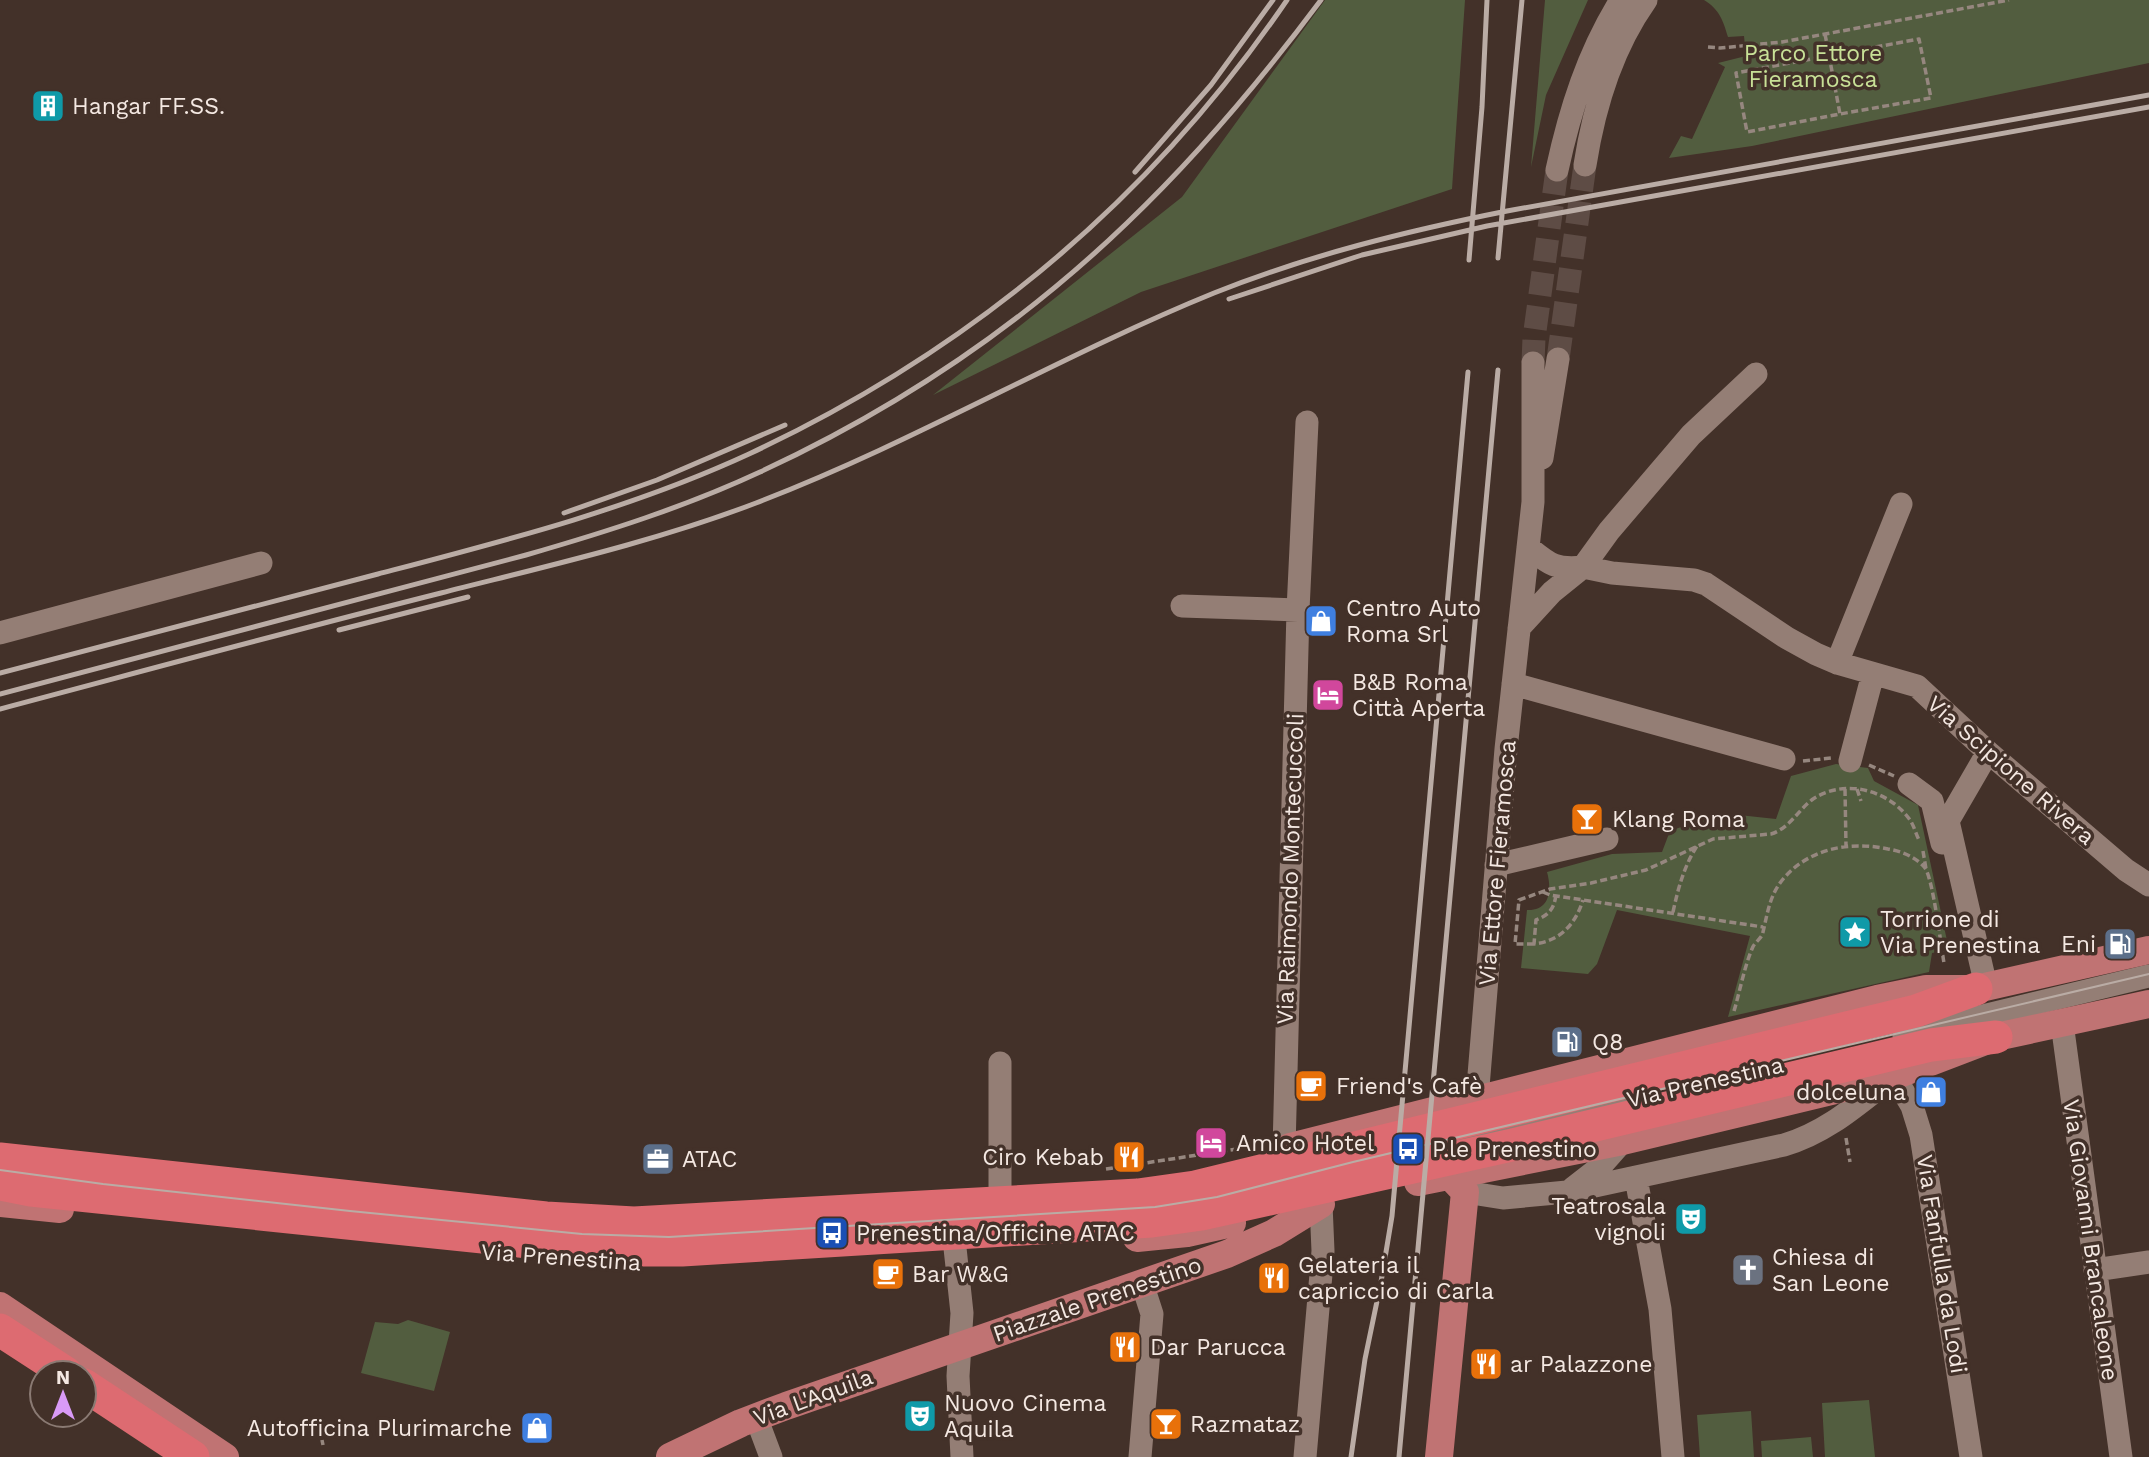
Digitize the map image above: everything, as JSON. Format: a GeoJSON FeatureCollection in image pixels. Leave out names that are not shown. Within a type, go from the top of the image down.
{"type":"FeatureCollection","features":[{"type":"Feature","properties":{"kind":"highway"},"geometry":{"type":"LineString","coordinates":[[10,1163],[546,1218],[634,1223],[1138,1195],[1195,1187],[1916,1011],[1981,988]]}},
{"type":"Feature","properties":{"kind":"highway"},"geometry":{"type":"LineString","coordinates":[[0,1184],[31,1190],[400,1230],[625,1250],[682,1250],[1152,1221],[1202,1214],[1512,1146],[1923,1047],[1996,1037]]}},
{"type":"Feature","properties":{"kind":"highway"},"geometry":{"type":"LineString","coordinates":[[0,1330],[45,1359]]}},
{"type":"Feature","properties":{"kind":"highway"},"geometry":{"type":"LineString","coordinates":[[98,1394],[187,1453]]}},
{"type":"Feature","properties":{"kind":"main road","name":"Via Prenestina"},"geometry":{"type":"LineString","coordinates":[[1292,1158],[1360,1129],[1915,991],[1981,988],[2149,950]]}},
{"type":"Feature","properties":{"kind":"main road","name":"Via Prenestina"},"geometry":{"type":"LineString","coordinates":[[1333,1202],[1451,1182],[1894,1076],[1996,1037],[2149,1004]]}},
{"type":"Feature","properties":{"kind":"main road"},"geometry":{"type":"LineString","coordinates":[[0,1145],[408,1189],[617,1208],[704,1206],[1000,1189],[1104,1176],[1178,1174],[1292,1158]]}},
{"type":"Feature","properties":{"kind":"main road"},"geometry":{"type":"LineString","coordinates":[[1227,1254],[1262,1189],[1292,1158]]}},
{"type":"Feature","properties":{"kind":"main road"},"geometry":{"type":"LineString","coordinates":[[1439,1457],[1462,1235],[1451,1182]]}},
{"type":"Feature","properties":{"kind":"main road","name":"Piazzale Prenestino"},"geometry":{"type":"LineString","coordinates":[[1123,1239],[1187,1233],[1333,1202]]}},
{"type":"Feature","properties":{"kind":"main road","name":"Piazzale Prenestino"},"geometry":{"type":"LineString","coordinates":[[960,1347],[1227,1254],[1274,1234],[1333,1202]]}},
{"type":"Feature","properties":{"kind":"main road","name":"Via Prenestina"},"geometry":{"type":"LineString","coordinates":[[0,1203],[452,1249],[620,1263],[667,1263],[1123,1239]]}},
{"type":"Feature","properties":{"kind":"main road"},"geometry":{"type":"LineString","coordinates":[[0,1306],[225,1457]]}},
{"type":"Feature","properties":{"kind":"main road","name":"Via L'Aquila"},"geometry":{"type":"LineString","coordinates":[[670,1457],[756,1417],[960,1347]]}},
{"type":"Feature","properties":{"kind":"street"},"geometry":{"type":"LineString","coordinates":[[1557,170],[1570,115],[1583,78],[1621,0]]}},
{"type":"Feature","properties":{"kind":"street"},"geometry":{"type":"LineString","coordinates":[[1585,165],[1606,80],[1621,42],[1646,0]]}},
{"type":"Feature","properties":{"kind":"street","name":"Via Ettore Fieramosca"},"geometry":{"type":"LineString","coordinates":[[1477,1099],[1519,628],[1533,502],[1547,435],[1558,359]]}},
{"type":"Feature","properties":{"kind":"street","name":"Via Ettore Fieramosca"},"geometry":{"type":"LineString","coordinates":[[1533,363],[1533,502]]}},
{"type":"Feature","properties":{"kind":"street"},"geometry":{"type":"LineString","coordinates":[[1519,628],[1552,592],[1583,567],[1609,531],[1690,435],[1756,374]]}},
{"type":"Feature","properties":{"kind":"street","name":"Via Raimondo Montecuccoli"},"geometry":{"type":"LineString","coordinates":[[1292,1158],[1298,610],[1307,422]]}},
{"type":"Feature","properties":{"kind":"street"},"geometry":{"type":"LineString","coordinates":[[1837,663],[1901,504]]}},
{"type":"Feature","properties":{"kind":"street"},"geometry":{"type":"LineString","coordinates":[[1528,547],[1556,568],[1583,567]]}},
{"type":"Feature","properties":{"kind":"street"},"geometry":{"type":"LineString","coordinates":[[0,633],[261,563]]}},
{"type":"Feature","properties":{"kind":"street","name":"Via Scipione Rivera"},"geometry":{"type":"LineString","coordinates":[[1583,567],[1612,573],[1683,578],[1706,584],[1800,646],[1837,663],[1917,686],[1988,752],[2126,870],[2149,885]]}},
{"type":"Feature","properties":{"kind":"street"},"geometry":{"type":"LineString","coordinates":[[1182,606],[1298,610]]}},
{"type":"Feature","properties":{"kind":"street"},"geometry":{"type":"LineString","coordinates":[[1850,761],[1873,674]]}},
{"type":"Feature","properties":{"kind":"street"},"geometry":{"type":"LineString","coordinates":[[1513,684],[1784,759]]}},
{"type":"Feature","properties":{"kind":"street"},"geometry":{"type":"LineString","coordinates":[[1981,988],[1948,821],[1988,752]]}},
{"type":"Feature","properties":{"kind":"street"},"geometry":{"type":"LineString","coordinates":[[1909,784],[1932,801],[1981,988]]}},
{"type":"Feature","properties":{"kind":"street"},"geometry":{"type":"LineString","coordinates":[[1496,865],[1607,839]]}},
{"type":"Feature","properties":{"kind":"street","name":"Via Prenestina"},"geometry":{"type":"LineString","coordinates":[[1292,1158],[1348,1166],[2149,976]]}},
{"type":"Feature","properties":{"kind":"street","name":"Via Giovanni Brancaleone"},"geometry":{"type":"LineString","coordinates":[[2062,1024],[2121,1457]]}},
{"type":"Feature","properties":{"kind":"street"},"geometry":{"type":"LineString","coordinates":[[1000,1063],[1000,1189]]}},
{"type":"Feature","properties":{"kind":"street","name":"Via Prenestina"},"geometry":{"type":"LineString","coordinates":[[1451,1182],[1503,1198],[1567,1192],[1784,1144],[1805,1138],[1832,1124],[1894,1076]]}},
{"type":"Feature","properties":{"kind":"street","name":"Via Fanfulla da Lodi"},"geometry":{"type":"LineString","coordinates":[[1894,1076],[1912,1106],[1921,1135],[1971,1457]]}},
{"type":"Feature","properties":{"kind":"street"},"geometry":{"type":"LineString","coordinates":[[1477,1099],[1500,1130]]}},
{"type":"Feature","properties":{"kind":"street"},"geometry":{"type":"LineString","coordinates":[[1567,1192],[1594,1173],[1623,1141]]}},
{"type":"Feature","properties":{"kind":"street"},"geometry":{"type":"LineString","coordinates":[[1292,1158],[1303,1196],[1333,1202],[1323,1251],[1304,1457]]}},
{"type":"Feature","properties":{"kind":"street"},"geometry":{"type":"LineString","coordinates":[[1636,1178],[1660,1309],[1673,1457]]}},
{"type":"Feature","properties":{"kind":"street","name":"Piazzale Prenestino"},"geometry":{"type":"LineString","coordinates":[[955,1248],[962,1313],[960,1347]]}},
{"type":"Feature","properties":{"kind":"street"},"geometry":{"type":"LineString","coordinates":[[2095,1270],[2149,1262]]}},
{"type":"Feature","properties":{"kind":"street"},"geometry":{"type":"LineString","coordinates":[[1140,1457],[1152,1314],[1142,1283]]}},
{"type":"Feature","properties":{"kind":"street"},"geometry":{"type":"LineString","coordinates":[[960,1347],[958,1376],[962,1457]]}},
{"type":"Feature","properties":{"kind":"street"},"geometry":{"type":"LineString","coordinates":[[756,1417],[771,1457]]}},
{"type":"Feature","properties":{"kind":"path"},"geometry":{"type":"LineString","coordinates":[[1708,47],[1782,42],[2009,0]]}},
{"type":"Feature","properties":{"kind":"path"},"geometry":{"type":"LineString","coordinates":[[1825,34],[1840,114]]}},
{"type":"Feature","properties":{"kind":"path"},"geometry":{"type":"LineString","coordinates":[[1919,39],[1931,98],[1840,114],[1747,132],[1736,73],[1919,39]]}},
{"type":"Feature","properties":{"kind":"path"},"geometry":{"type":"LineString","coordinates":[[1784,759],[1804,761],[1833,757],[1868,764],[1909,784]]}},
{"type":"Feature","properties":{"kind":"path"},"geometry":{"type":"LineString","coordinates":[[1845,789],[1846,846]]}},
{"type":"Feature","properties":{"kind":"path"},"geometry":{"type":"LineString","coordinates":[[1583,900],[1574,921],[1560,936],[1547,942],[1515,944],[1519,900],[1541,891],[1646,870],[1713,839],[1772,834],[1780,831],[1817,797],[1845,789],[1857,789],[1874,792],[1893,802],[1911,821],[1922,845],[1944,963]]}},
{"type":"Feature","properties":{"kind":"path"},"geometry":{"type":"LineString","coordinates":[[1857,789],[1861,801]]}},
{"type":"Feature","properties":{"kind":"path"},"geometry":{"type":"LineString","coordinates":[[1887,848],[1888,841]]}},
{"type":"Feature","properties":{"kind":"path"},"geometry":{"type":"LineString","coordinates":[[1673,912],[1686,868],[1698,845]]}},
{"type":"Feature","properties":{"kind":"path"},"geometry":{"type":"LineString","coordinates":[[1733,1017],[1752,946],[1763,935],[1770,899],[1784,878],[1799,864],[1816,853],[1861,845],[1887,848],[1909,855],[1926,869]]}},
{"type":"Feature","properties":{"kind":"path"},"geometry":{"type":"LineString","coordinates":[[1534,944],[1536,920],[1552,910],[1556,888]]}},
{"type":"Feature","properties":{"kind":"path"},"geometry":{"type":"LineString","coordinates":[[1541,891],[1556,896],[1764,928]]}},
{"type":"Feature","properties":{"kind":"path"},"geometry":{"type":"LineString","coordinates":[[1845,1136],[1850,1162]]}},
{"type":"Feature","properties":{"kind":"path"},"geometry":{"type":"LineString","coordinates":[[1104,1176],[1242,1148]]}},
{"type":"Feature","properties":{"kind":"green space"},"geometry":{"type":"Polygon","coordinates":[[[1325,0],[1465,0],[1452,189],[1141,292],[933,395],[1182,197],[1325,0]]]}},
{"type":"Feature","properties":{"kind":"green space"},"geometry":{"type":"Polygon","coordinates":[[[1545,0],[1588,0],[1546,95],[1531,167],[1545,0]]]}},
{"type":"Feature","properties":{"kind":"green space","name":"Parco Ettore Fieramosca"},"geometry":{"type":"Polygon","coordinates":[[[1704,0],[2149,0],[2149,63],[1752,146],[1669,158],[1681,136],[1692,139],[1725,67],[1718,63],[1746,56],[1744,36],[1728,37],[1720,16],[1704,0]]]}},
{"type":"Feature","properties":{"kind":"green space"},"geometry":{"type":"Polygon","coordinates":[[[1836,764],[1868,768],[1874,781],[1918,805],[1949,950],[1932,953],[1929,972],[1728,1017],[1750,936],[1617,910],[1597,964],[1588,974],[1521,968],[1527,910],[1541,907],[1548,898],[1547,872],[1612,854],[1662,852],[1670,831],[1720,813],[1776,819],[1791,776],[1836,764]]]}},
{"type":"Feature","properties":{"kind":"green space"},"geometry":{"type":"Polygon","coordinates":[[[408,1320],[450,1332],[434,1391],[361,1373],[375,1322],[398,1324],[408,1320]]]}},
{"type":"Feature","properties":{"kind":"green space"},"geometry":{"type":"Polygon","coordinates":[[[1869,1400],[1875,1457],[1825,1457],[1822,1403],[1869,1400]]]}},
{"type":"Feature","properties":{"kind":"green space"},"geometry":{"type":"Polygon","coordinates":[[[1751,1411],[1754,1457],[1700,1457],[1697,1415],[1751,1411]]]}},
{"type":"Feature","properties":{"kind":"green space"},"geometry":{"type":"Polygon","coordinates":[[[1811,1437],[1813,1457],[1762,1457],[1761,1441],[1811,1437]]]}},
{"type":"Feature","properties":{"kind":"tunnel"},"geometry":{"type":"LineString","coordinates":[[1558,359],[1585,165]]}},
{"type":"Feature","properties":{"kind":"tunnel"},"geometry":{"type":"LineString","coordinates":[[1533,363],[1557,170]]}},
{"type":"Feature","properties":{"kind":"tram line"},"geometry":{"type":"LineString","coordinates":[[0,1170],[350,1211],[582,1234],[669,1237],[1155,1207],[1217,1197],[1353,1162],[2149,974]]}},
{"type":"Feature","properties":{"kind":"railway"},"geometry":{"type":"LineString","coordinates":[[1135,172],[1211,85],[1273,0]]}},
{"type":"Feature","properties":{"kind":"railway"},"geometry":{"type":"LineString","coordinates":[[0,673],[425,562],[566,522],[704,474],[830,413],[907,368],[980,318],[1049,264],[1115,205],[1176,141],[1234,73],[1287,0]]}},
{"type":"Feature","properties":{"kind":"railway"},"geometry":{"type":"LineString","coordinates":[[0,694],[586,537],[703,496],[810,448],[954,363],[999,331],[1086,261],[1127,223],[1204,143],[1276,59],[1321,0]]}},
{"type":"Feature","properties":{"kind":"railway"},"geometry":{"type":"LineString","coordinates":[[1469,260],[1482,107],[1487,0]]}},
{"type":"Feature","properties":{"kind":"railway"},"geometry":{"type":"LineString","coordinates":[[1498,258],[1522,0]]}},
{"type":"Feature","properties":{"kind":"railway"},"geometry":{"type":"LineString","coordinates":[[0,709],[600,552],[718,517],[872,454],[1156,318],[1250,279],[1322,256],[1395,236],[1507,211],[2149,95]]}},
{"type":"Feature","properties":{"kind":"railway"},"geometry":{"type":"LineString","coordinates":[[1229,299],[1362,255],[1487,226],[2149,107]]}},
{"type":"Feature","properties":{"kind":"railway"},"geometry":{"type":"LineString","coordinates":[[1399,1457],[1498,370]]}},
{"type":"Feature","properties":{"kind":"railway"},"geometry":{"type":"LineString","coordinates":[[1351,1457],[1365,1359],[1392,1216],[1468,372]]}},
{"type":"Feature","properties":{"kind":"railway"},"geometry":{"type":"LineString","coordinates":[[564,513],[657,480],[785,425]]}},
{"type":"Feature","properties":{"kind":"railway"},"geometry":{"type":"LineString","coordinates":[[339,630],[468,597]]}},
{"type":"Feature","properties":{"kind":"place","name":"Hangar FF.SS."},"geometry":{"type":"Point","coordinates":[48,106]}},
{"type":"Feature","properties":{"kind":"place","name":"Centro Auto Roma Srl"},"geometry":{"type":"Point","coordinates":[1321,621]}},
{"type":"Feature","properties":{"kind":"place","name":"B&B Roma Città Aperta"},"geometry":{"type":"Point","coordinates":[1328,695]}},
{"type":"Feature","properties":{"kind":"place","name":"Klang Roma"},"geometry":{"type":"Point","coordinates":[1587,819]}},
{"type":"Feature","properties":{"kind":"place","name":"Torrione di Via Prenestina"},"geometry":{"type":"Point","coordinates":[1855,932]}},
{"type":"Feature","properties":{"kind":"place","name":"Eni"},"geometry":{"type":"Point","coordinates":[2120,944]}},
{"type":"Feature","properties":{"kind":"place","name":"Q8"},"geometry":{"type":"Point","coordinates":[1567,1042]}},
{"type":"Feature","properties":{"kind":"place","name":"Friend's Cafè"},"geometry":{"type":"Point","coordinates":[1311,1086]}},
{"type":"Feature","properties":{"kind":"place","name":"dolceluna"},"geometry":{"type":"Point","coordinates":[1931,1092]}},
{"type":"Feature","properties":{"kind":"place","name":"Amico Hotel"},"geometry":{"type":"Point","coordinates":[1211,1143]}},
{"type":"Feature","properties":{"kind":"place","name":"P.le Prenestino"},"geometry":{"type":"Point","coordinates":[1408,1149]}},
{"type":"Feature","properties":{"kind":"place","name":"Ciro Kebab"},"geometry":{"type":"Point","coordinates":[1129,1157]}},
{"type":"Feature","properties":{"kind":"place","name":"ATAC"},"geometry":{"type":"Point","coordinates":[658,1159]}},
{"type":"Feature","properties":{"kind":"place","name":"Teatrosala vignoli"},"geometry":{"type":"Point","coordinates":[1691,1219]}},
{"type":"Feature","properties":{"kind":"place","name":"Prenestina/Officine ATAC"},"geometry":{"type":"Point","coordinates":[832,1233]}},
{"type":"Feature","properties":{"kind":"place","name":"Chiesa di San Leone"},"geometry":{"type":"Point","coordinates":[1748,1270]}},
{"type":"Feature","properties":{"kind":"place","name":"Bar W&G"},"geometry":{"type":"Point","coordinates":[888,1274]}},
{"type":"Feature","properties":{"kind":"place","name":"Gelateria il capriccio di Carla"},"geometry":{"type":"Point","coordinates":[1274,1278]}},
{"type":"Feature","properties":{"kind":"place","name":"Dar Parucca"},"geometry":{"type":"Point","coordinates":[1125,1347]}},
{"type":"Feature","properties":{"kind":"place","name":"ar Palazzone"},"geometry":{"type":"Point","coordinates":[1486,1364]}},
{"type":"Feature","properties":{"kind":"place","name":"Nuovo Cinema Aquila"},"geometry":{"type":"Point","coordinates":[920,1416]}},
{"type":"Feature","properties":{"kind":"place","name":"Razmataz"},"geometry":{"type":"Point","coordinates":[1166,1424]}},
{"type":"Feature","properties":{"kind":"place","name":"Autofficina Plurimarche"},"geometry":{"type":"Point","coordinates":[537,1428]}}]}
